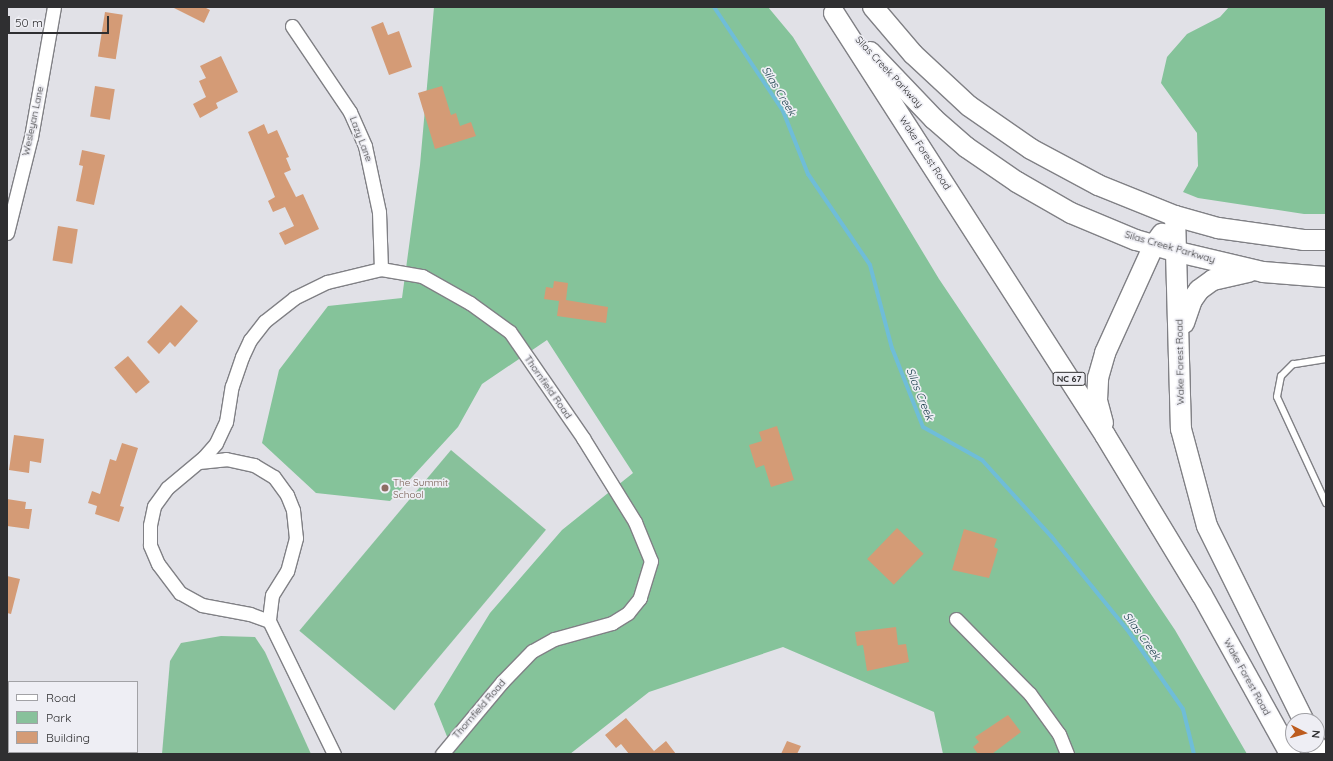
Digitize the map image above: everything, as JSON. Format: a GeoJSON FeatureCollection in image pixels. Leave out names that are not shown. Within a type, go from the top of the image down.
{"type":"FeatureCollection","features":[{"type":"Feature","properties":{"kind":"main road"},"geometry":{"type":"LineString","coordinates":[[873,7],[913,54],[969,106],[1031,150],[1098,185],[1175,216],[1248,233],[1326,240]]}},
{"type":"Feature","properties":{"kind":"main road","name":"Wake Forest Road"},"geometry":{"type":"LineString","coordinates":[[832,10],[1105,435],[1202,595],[1290,754]]}},
{"type":"Feature","properties":{"kind":"main road","name":"Silas Creek Parkway"},"geometry":{"type":"LineString","coordinates":[[832,10],[934,119],[966,147],[1017,182],[1071,213],[1154,245],[1178,252],[1256,271],[1326,277]]}},
{"type":"Feature","properties":{"kind":"main road","name":"Wake Forest Road"},"geometry":{"type":"LineString","coordinates":[[1105,435],[1097,400],[1100,372],[1105,353],[1154,245],[1175,216]]}},
{"type":"Feature","properties":{"kind":"main road","name":"Wake Forest Road"},"geometry":{"type":"LineString","coordinates":[[1175,216],[1178,252],[1182,429],[1207,526],[1300,713]]}},
{"type":"Feature","properties":{"kind":"main road"},"geometry":{"type":"LineString","coordinates":[[1180,338],[1192,300],[1200,290],[1226,276],[1256,271]]}},
{"type":"Feature","properties":{"kind":"street","name":"Wesleyan Lane"},"geometry":{"type":"LineString","coordinates":[[7,233],[31,137],[54,7]]}},
{"type":"Feature","properties":{"kind":"street","name":"Lazy Lane"},"geometry":{"type":"LineString","coordinates":[[292,26],[350,112],[365,146],[379,212],[381,270]]}},
{"type":"Feature","properties":{"kind":"street","name":"Thornfield Road"},"geometry":{"type":"LineString","coordinates":[[269,622],[250,614],[202,605],[187,598],[168,582],[158,564],[149,536],[154,506],[174,481],[199,462],[221,434],[242,357],[250,340],[265,321],[294,298],[327,282],[381,270],[422,276],[470,303],[510,332],[619,496],[635,522],[651,561],[640,598],[628,613],[612,623],[554,639],[532,651],[502,682],[442,754]]}},
{"type":"Feature","properties":{"kind":"street"},"geometry":{"type":"LineString","coordinates":[[199,462],[226,459],[254,465],[274,477],[287,495],[293,510],[296,538],[287,571],[272,595],[269,622],[334,754]]}},
{"type":"Feature","properties":{"kind":"street"},"geometry":{"type":"LineString","coordinates":[[956,618],[1030,694],[1059,734],[1067,754]]}},
{"type":"Feature","properties":{"kind":"lane"},"geometry":{"type":"LineString","coordinates":[[1326,359],[1293,364],[1281,376],[1277,396],[1326,503]]}},
{"type":"Feature","properties":{"kind":"green space"},"geometry":{"type":"Polygon","coordinates":[[[434,7],[768,7],[793,37],[939,279],[1175,630],[1247,754],[943,754],[934,712],[783,647],[649,692],[570,754],[454,754],[434,704],[490,613],[562,530],[633,473],[547,340],[482,384],[458,427],[390,501],[316,493],[262,443],[279,370],[328,306],[402,298],[420,165],[434,7]]]}},
{"type":"Feature","properties":{"kind":"green space"},"geometry":{"type":"Polygon","coordinates":[[[1229,7],[1326,7],[1326,214],[1304,214],[1198,198],[1183,192],[1198,166],[1197,133],[1161,83],[1167,57],[1187,34],[1220,17],[1229,7]]]}},
{"type":"Feature","properties":{"kind":"green space"},"geometry":{"type":"Polygon","coordinates":[[[451,450],[546,530],[394,710],[299,631],[451,450]]]}},
{"type":"Feature","properties":{"kind":"green space"},"geometry":{"type":"Polygon","coordinates":[[[221,636],[255,637],[265,652],[311,754],[162,754],[170,661],[181,643],[221,636]]]}},
{"type":"Feature","properties":{"kind":"building"},"geometry":{"type":"Polygon","coordinates":[[[172,7],[204,7],[210,10],[204,23],[172,7]]]}},
{"type":"Feature","properties":{"kind":"building"},"geometry":{"type":"Polygon","coordinates":[[[105,12],[123,15],[116,59],[98,56],[105,12]]]}},
{"type":"Feature","properties":{"kind":"building"},"geometry":{"type":"Polygon","coordinates":[[[383,22],[388,35],[399,31],[412,67],[389,75],[371,27],[383,22]]]}},
{"type":"Feature","properties":{"kind":"building"},"geometry":{"type":"Polygon","coordinates":[[[221,56],[238,92],[216,103],[218,108],[200,118],[193,104],[206,97],[199,81],[206,78],[200,66],[221,56]]]}},
{"type":"Feature","properties":{"kind":"building"},"geometry":{"type":"Polygon","coordinates":[[[95,86],[115,89],[110,120],[90,117],[95,86]]]}},
{"type":"Feature","properties":{"kind":"building"},"geometry":{"type":"Polygon","coordinates":[[[442,86],[451,115],[456,113],[460,126],[471,122],[476,136],[435,149],[418,93],[442,86]]]}},
{"type":"Feature","properties":{"kind":"building"},"geometry":{"type":"Polygon","coordinates":[[[264,124],[268,134],[277,130],[289,157],[286,158],[291,170],[284,173],[296,197],[303,194],[319,229],[285,245],[279,233],[294,226],[285,207],[273,212],[268,201],[275,197],[248,132],[264,124]]]}},
{"type":"Feature","properties":{"kind":"building"},"geometry":{"type":"Polygon","coordinates":[[[82,150],[105,155],[94,205],[76,201],[83,166],[79,165],[82,150]]]}},
{"type":"Feature","properties":{"kind":"building"},"geometry":{"type":"Polygon","coordinates":[[[58,226],[78,229],[72,264],[53,261],[58,226]]]}},
{"type":"Feature","properties":{"kind":"building"},"geometry":{"type":"Polygon","coordinates":[[[554,281],[568,283],[566,300],[608,307],[606,323],[557,316],[559,301],[544,299],[546,287],[553,288],[554,281]]]}},
{"type":"Feature","properties":{"kind":"building"},"geometry":{"type":"Polygon","coordinates":[[[181,305],[198,321],[175,347],[170,342],[159,354],[147,342],[181,305]]]}},
{"type":"Feature","properties":{"kind":"building"},"geometry":{"type":"Polygon","coordinates":[[[128,356],[150,382],[136,394],[114,368],[128,356]]]}},
{"type":"Feature","properties":{"kind":"building"},"geometry":{"type":"Polygon","coordinates":[[[777,426],[794,480],[771,487],[764,465],[756,468],[749,445],[762,441],[759,432],[777,426]]]}},
{"type":"Feature","properties":{"kind":"building"},"geometry":{"type":"Polygon","coordinates":[[[14,435],[44,439],[41,463],[30,461],[29,473],[9,470],[14,435]]]}},
{"type":"Feature","properties":{"kind":"building"},"geometry":{"type":"Polygon","coordinates":[[[122,443],[138,448],[120,506],[124,507],[119,522],[95,514],[97,506],[88,503],[92,491],[100,494],[110,459],[116,461],[122,443]]]}},
{"type":"Feature","properties":{"kind":"building"},"geometry":{"type":"Polygon","coordinates":[[[7,499],[26,502],[25,509],[32,509],[29,529],[7,526],[7,499]]]}},
{"type":"Feature","properties":{"kind":"building"},"geometry":{"type":"Polygon","coordinates":[[[897,528],[924,554],[894,585],[867,559],[897,528]]]}},
{"type":"Feature","properties":{"kind":"building"},"geometry":{"type":"Polygon","coordinates":[[[964,529],[997,539],[994,547],[998,549],[989,578],[952,570],[964,529]]]}},
{"type":"Feature","properties":{"kind":"building"},"geometry":{"type":"Polygon","coordinates":[[[7,576],[20,579],[11,614],[7,613],[7,576]]]}},
{"type":"Feature","properties":{"kind":"building"},"geometry":{"type":"Polygon","coordinates":[[[896,627],[898,645],[906,644],[909,662],[867,671],[863,645],[857,646],[855,632],[896,627]]]}},
{"type":"Feature","properties":{"kind":"building"},"geometry":{"type":"Polygon","coordinates":[[[1008,715],[1021,732],[992,754],[978,754],[973,747],[979,742],[975,737],[1008,715]]]}},
{"type":"Feature","properties":{"kind":"building"},"geometry":{"type":"Polygon","coordinates":[[[626,718],[654,751],[666,741],[676,754],[629,754],[621,744],[616,748],[605,735],[626,718]]]}},
{"type":"Feature","properties":{"kind":"building"},"geometry":{"type":"Polygon","coordinates":[[[787,741],[801,746],[797,754],[781,754],[787,741]]]}},
{"type":"Feature","properties":{"kind":"waterway","name":"Silas Creek"},"geometry":{"type":"LineString","coordinates":[[714,7],[783,111],[808,174],[870,265],[892,348],[923,427],[982,460],[1051,536],[1129,632],[1183,709],[1194,754]]}},
{"type":"Feature","properties":{"kind":"place","name":"The Summit School"},"geometry":{"type":"Point","coordinates":[385,488]}}]}
